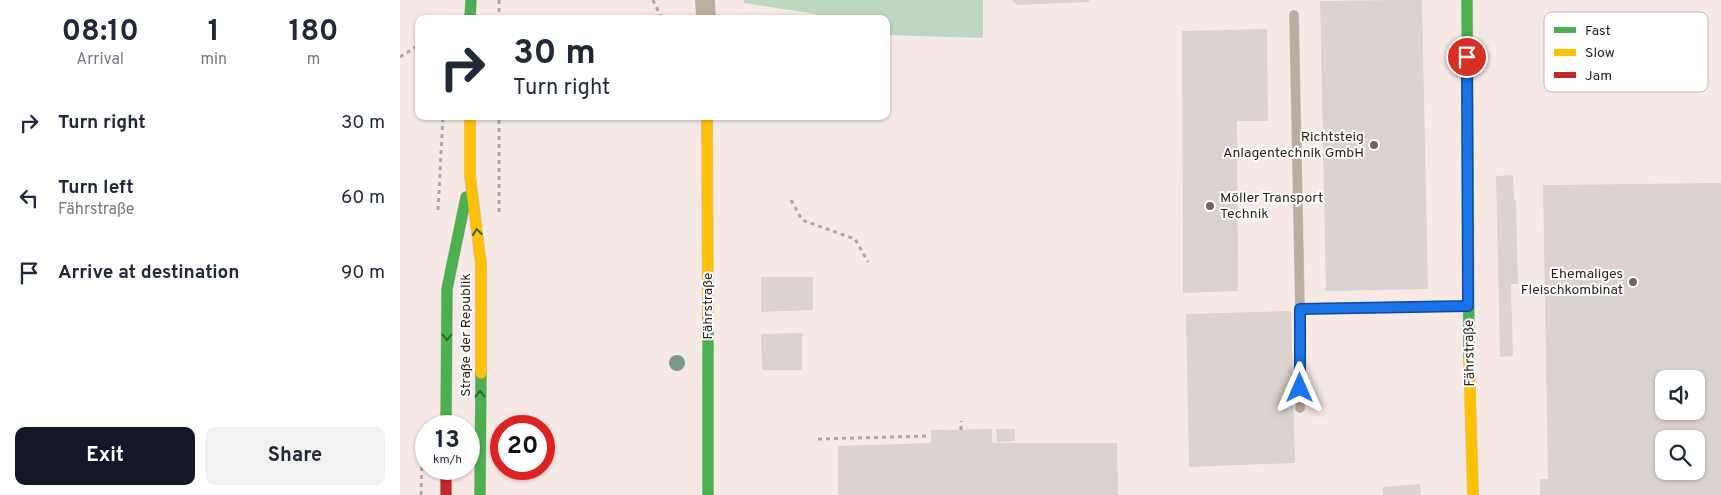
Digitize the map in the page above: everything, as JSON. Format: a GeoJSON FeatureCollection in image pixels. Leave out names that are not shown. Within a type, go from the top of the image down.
{"type":"FeatureCollection","features":[{"type":"Feature","properties":{"kind":"street"},"geometry":{"type":"LineString","coordinates":[[470,15],[471,0]]}},
{"type":"Feature","properties":{"kind":"street"},"geometry":{"type":"LineString","coordinates":[[705,0],[706,15]]}},
{"type":"Feature","properties":{"kind":"street","name":"Fährstraße"},"geometry":{"type":"LineString","coordinates":[[1467,0],[1468,306],[1473,495]]}},
{"type":"Feature","properties":{"kind":"street","name":"Straße der Republik"},"geometry":{"type":"LineString","coordinates":[[470,120],[470,176],[481,264],[480,495]]}},
{"type":"Feature","properties":{"kind":"street","name":"Fährstraße"},"geometry":{"type":"LineString","coordinates":[[707,120],[708,495]]}},
{"type":"Feature","properties":{"kind":"street","name":"Straße der Republik"},"geometry":{"type":"LineString","coordinates":[[446,415],[447,288],[470,176]]}},
{"type":"Feature","properties":{"kind":"street"},"geometry":{"type":"LineString","coordinates":[[446,480],[446,495]]}},
{"type":"Feature","properties":{"kind":"lane"},"geometry":{"type":"LineString","coordinates":[[1294,14],[1300,309],[1300,408]]}},
{"type":"Feature","properties":{"kind":"lane"},"geometry":{"type":"LineString","coordinates":[[1300,309],[1468,306]]}},
{"type":"Feature","properties":{"kind":"path"},"geometry":{"type":"LineString","coordinates":[[499,0],[499,15]]}},
{"type":"Feature","properties":{"kind":"path"},"geometry":{"type":"LineString","coordinates":[[652,0],[660,15]]}},
{"type":"Feature","properties":{"kind":"path"},"geometry":{"type":"LineString","coordinates":[[400,57],[415,48]]}},
{"type":"Feature","properties":{"kind":"path"},"geometry":{"type":"LineString","coordinates":[[791,200],[802,220],[856,239],[868,262]]}},
{"type":"Feature","properties":{"kind":"path"},"geometry":{"type":"LineString","coordinates":[[961,421],[961,430]]}},
{"type":"Feature","properties":{"kind":"path"},"geometry":{"type":"LineString","coordinates":[[818,439],[930,436]]}},
{"type":"Feature","properties":{"kind":"green space"},"geometry":{"type":"Polygon","coordinates":[[[744,0],[983,0],[983,38],[890,35],[890,15],[817,15],[744,3],[744,0]]]}},
{"type":"Feature","properties":{"kind":"building"},"geometry":{"type":"Polygon","coordinates":[[[1013,0],[1089,0],[1089,2],[1017,5],[1013,0]]]}},
{"type":"Feature","properties":{"kind":"building","name":"Richtsteig Anlagentechnik GmbH"},"geometry":{"type":"Polygon","coordinates":[[[1422,0],[1428,289],[1326,291],[1320,1],[1422,0]]]}},
{"type":"Feature","properties":{"kind":"building","name":"Möller Transport Technik"},"geometry":{"type":"Polygon","coordinates":[[[1267,29],[1268,121],[1237,121],[1238,291],[1183,293],[1182,31],[1267,29]]]}},
{"type":"Feature","properties":{"kind":"building"},"geometry":{"type":"Polygon","coordinates":[[[1513,175],[1514,200],[1516,200],[1518,284],[1511,284],[1513,356],[1500,357],[1496,176],[1513,175]]]}},
{"type":"Feature","properties":{"kind":"building","name":"Ehemaliges Fleischkombinat"},"geometry":{"type":"Polygon","coordinates":[[[1721,183],[1721,495],[1540,495],[1540,479],[1548,479],[1543,185],[1721,183]]]}},
{"type":"Feature","properties":{"kind":"building"},"geometry":{"type":"Polygon","coordinates":[[[761,277],[813,277],[813,310],[761,312],[761,277]]]}},
{"type":"Feature","properties":{"kind":"building"},"geometry":{"type":"Polygon","coordinates":[[[1291,311],[1295,463],[1189,467],[1186,314],[1291,311]]]}},
{"type":"Feature","properties":{"kind":"building"},"geometry":{"type":"Polygon","coordinates":[[[802,333],[802,370],[762,370],[761,334],[802,333]]]}},
{"type":"Feature","properties":{"kind":"building"},"geometry":{"type":"Polygon","coordinates":[[[992,429],[992,443],[1117,443],[1118,495],[838,495],[838,446],[931,443],[931,430],[992,429]]]}},
{"type":"Feature","properties":{"kind":"building"},"geometry":{"type":"Polygon","coordinates":[[[996,429],[1015,429],[1015,441],[997,442],[996,429]]]}},
{"type":"Feature","properties":{"kind":"building"},"geometry":{"type":"Polygon","coordinates":[[[1420,484],[1421,495],[1383,495],[1383,487],[1420,484]]]}},
{"type":"Feature","properties":{"kind":"traffic: fast"},"geometry":{"type":"LineString","coordinates":[[470,15],[471,0]]}},
{"type":"Feature","properties":{"kind":"traffic: fast"},"geometry":{"type":"LineString","coordinates":[[1467,0],[1469,358]]}},
{"type":"Feature","properties":{"kind":"traffic: fast"},"geometry":{"type":"LineString","coordinates":[[446,415],[447,289],[466,197]]}},
{"type":"Feature","properties":{"kind":"traffic: fast"},"geometry":{"type":"LineString","coordinates":[[708,315],[708,495]]}},
{"type":"Feature","properties":{"kind":"traffic: fast"},"geometry":{"type":"LineString","coordinates":[[480,495],[481,373]]}},
{"type":"Feature","properties":{"kind":"traffic: slow"},"geometry":{"type":"LineString","coordinates":[[470,120],[470,176],[481,264],[481,373]]}},
{"type":"Feature","properties":{"kind":"traffic: slow"},"geometry":{"type":"LineString","coordinates":[[707,120],[708,315]]}},
{"type":"Feature","properties":{"kind":"traffic: slow"},"geometry":{"type":"LineString","coordinates":[[1469,358],[1473,495]]}},
{"type":"Feature","properties":{"kind":"traffic: jam"},"geometry":{"type":"LineString","coordinates":[[446,480],[446,495]]}},
{"type":"Feature","properties":{"kind":"place","name":"Richtsteig Anlagentechnik GmbH"},"geometry":{"type":"Point","coordinates":[1374,145]}},
{"type":"Feature","properties":{"kind":"place","name":"Möller Transport Technik"},"geometry":{"type":"Point","coordinates":[1210,206]}},
{"type":"Feature","properties":{"kind":"place","name":"Ehemaliges Fleischkombinat"},"geometry":{"type":"Point","coordinates":[1633,282]}},
{"type":"Feature","properties":{"kind":"route"},"geometry":{"type":"LineString","coordinates":[[1300,388],[1300,309],[1468,306],[1467,57]]}}]}
